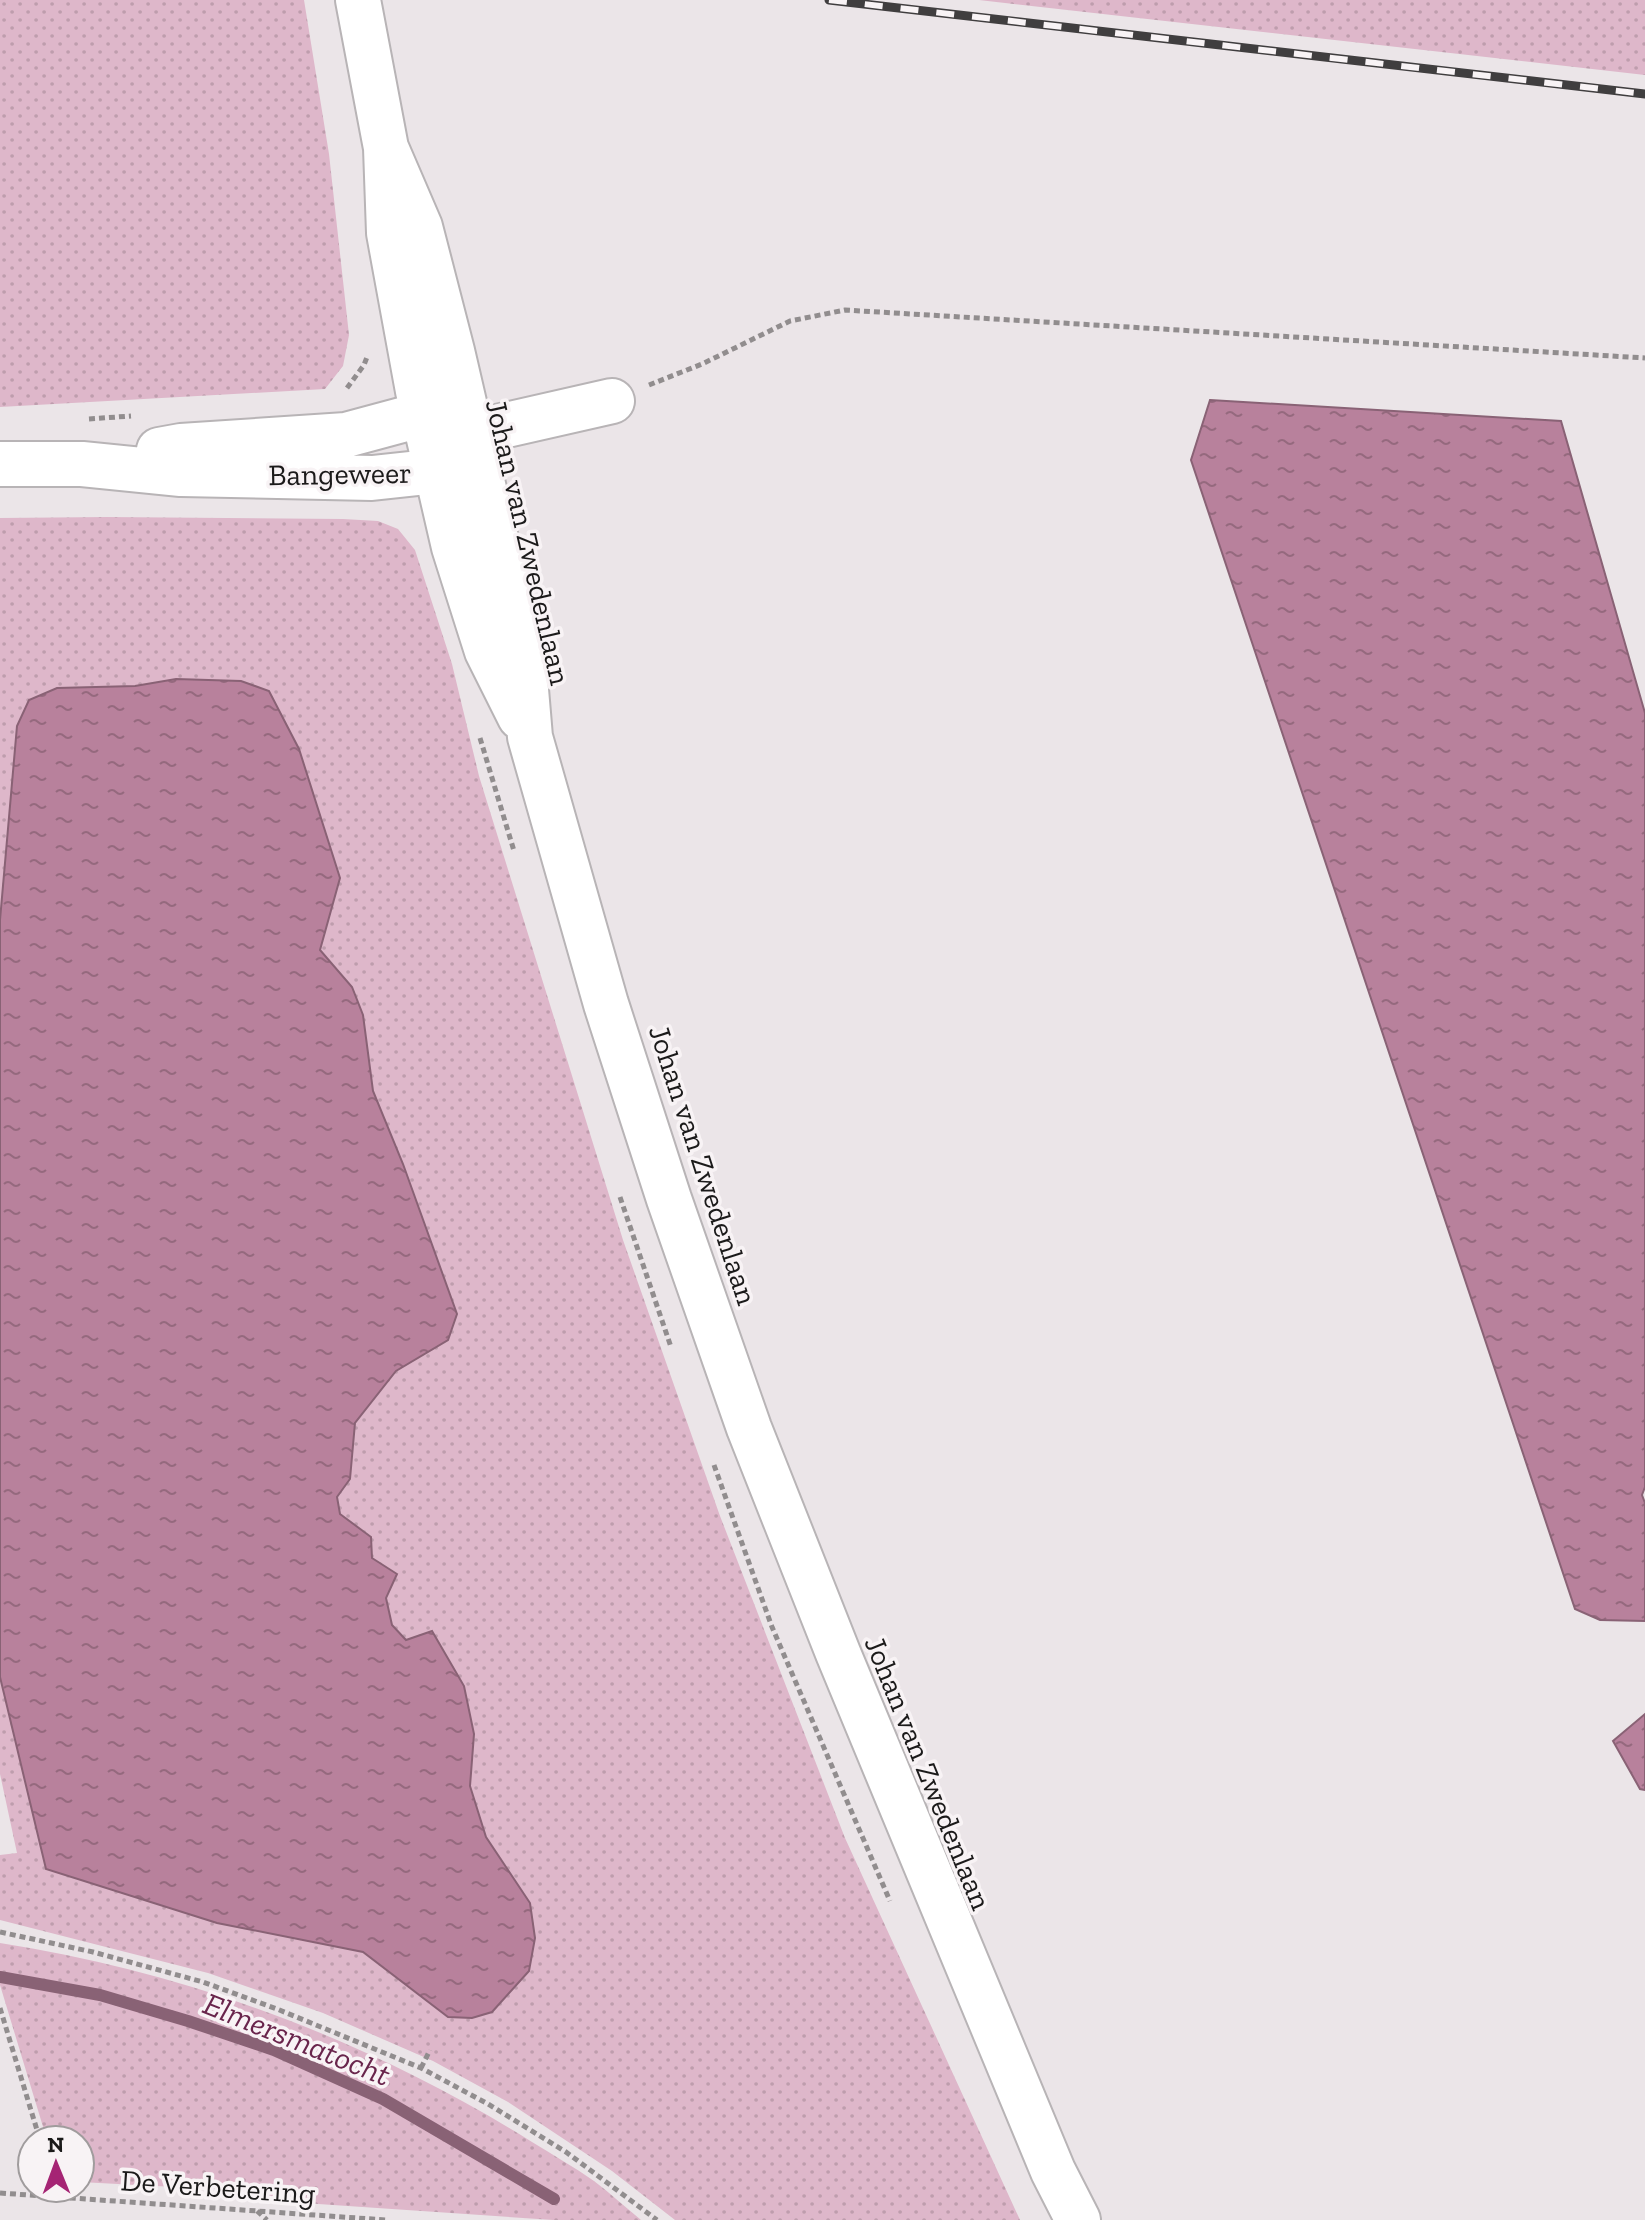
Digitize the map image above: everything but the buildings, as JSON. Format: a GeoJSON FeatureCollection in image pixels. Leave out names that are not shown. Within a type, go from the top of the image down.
{"type":"FeatureCollection","features":[{"type":"Feature","properties":{"kind":"main road","name":"Johan van Zwedenlaan"},"geometry":{"type":"LineString","coordinates":[[358,0],[386,148],[389,233],[424,414],[454,547],[487,651],[530,737],[606,1004],[669,1199],[749,1428],[933,1883],[1053,2171],[1078,2220]]}},
{"type":"Feature","properties":{"kind":"main road","name":"Johan van Zwedenlaan"},"geometry":{"type":"LineString","coordinates":[[386,148],[420,227],[471,433],[522,642],[530,737]]}},
{"type":"Feature","properties":{"kind":"main road"},"geometry":{"type":"LineString","coordinates":[[471,433],[612,401]]}},
{"type":"Feature","properties":{"kind":"main road","name":"Bangeweer"},"geometry":{"type":"LineString","coordinates":[[0,464],[82,464],[181,474],[372,478],[437,471],[471,433],[424,414],[346,435],[181,446],[82,464]]}},
{"type":"Feature","properties":{"kind":"path"},"geometry":{"type":"LineString","coordinates":[[612,401],[702,364],[790,321],[845,310],[1645,358]]}},
{"type":"Feature","properties":{"kind":"path"},"geometry":{"type":"LineString","coordinates":[[0,1932],[93,1952],[203,1982],[421,2068],[488,2104],[566,2152],[657,2220]]}},
{"type":"Feature","properties":{"kind":"path"},"geometry":{"type":"LineString","coordinates":[[0,2008],[35,2124]]}},
{"type":"Feature","properties":{"kind":"path"},"geometry":{"type":"LineString","coordinates":[[421,2068],[430,2050]]}},
{"type":"Feature","properties":{"kind":"path","name":"De Verbetering"},"geometry":{"type":"LineString","coordinates":[[96,2200],[386,2220]]}},
{"type":"Feature","properties":{"kind":"path"},"geometry":{"type":"LineString","coordinates":[[256,2211],[267,2220]]}},
{"type":"Feature","properties":{"kind":"shaded area"},"geometry":{"type":"Polygon","coordinates":[[[0,0],[304,0],[329,154],[349,335],[343,366],[325,389],[0,407],[0,0]]]}},
{"type":"Feature","properties":{"kind":"shaded area"},"geometry":{"type":"Polygon","coordinates":[[[979,0],[1645,0],[1645,75],[979,0]]]}},
{"type":"Feature","properties":{"kind":"shaded area"},"geometry":{"type":"Polygon","coordinates":[[[0,518],[378,521],[398,529],[415,550],[452,664],[479,776],[623,1240],[720,1516],[845,1838],[1020,2220],[675,2220],[612,2171],[508,2102],[433,2061],[323,2013],[208,1973],[0,1920],[0,1855],[17,1853],[0,1774],[0,1677],[47,1869],[217,1923],[363,1952],[448,2017],[530,1903],[486,1837],[470,1786],[474,1734],[392,1625],[386,1598],[396,1574],[372,1558],[371,1536],[340,1514],[337,1497],[350,1479],[354,1423],[396,1371],[448,1340],[457,1313],[373,1091],[363,1015],[352,987],[319,950],[340,878],[176,679],[135,686],[57,688],[0,920],[0,518]]]}},
{"type":"Feature","properties":{"kind":"shaded area"},"geometry":{"type":"Polygon","coordinates":[[[0,1943],[140,1972],[276,2016],[407,2072],[471,2106],[594,2181],[641,2220],[553,2220],[274,2201],[232,2190],[96,2183],[96,2124],[42,2124],[0,1985],[0,1943]]]}},
{"type":"Feature","properties":{"kind":"water"},"geometry":{"type":"Polygon","coordinates":[[[1210,400],[1561,421],[1645,713],[1645,1487],[1642,1495],[1645,1503],[1645,1621],[1600,1620],[1575,1609],[1191,460],[1210,400]]]}},
{"type":"Feature","properties":{"kind":"water"},"geometry":{"type":"Polygon","coordinates":[[[176,679],[241,681],[269,691],[299,749],[340,878],[320,950],[352,987],[363,1015],[373,1091],[457,1314],[448,1340],[396,1371],[355,1423],[350,1479],[337,1497],[340,1514],[371,1537],[372,1558],[397,1574],[386,1598],[392,1625],[406,1640],[432,1631],[464,1686],[474,1734],[470,1786],[486,1837],[530,1903],[535,1938],[529,1971],[492,2012],[472,2018],[448,2017],[363,1952],[217,1923],[46,1869],[0,1677],[0,920],[17,726],[29,700],[57,688],[135,686],[176,679]]]}},
{"type":"Feature","properties":{"kind":"water"},"geometry":{"type":"Polygon","coordinates":[[[1645,1714],[1645,1790],[1640,1789],[1613,1741],[1645,1714]]]}},
{"type":"Feature","properties":{"kind":"waterway","name":"Elmersmatocht"},"geometry":{"type":"LineString","coordinates":[[0,1977],[100,1995],[274,2050],[383,2099],[554,2199]]}},
{"type":"Feature","properties":{"kind":"railway"},"geometry":{"type":"LineString","coordinates":[[829,0],[1645,94]]}}]}
